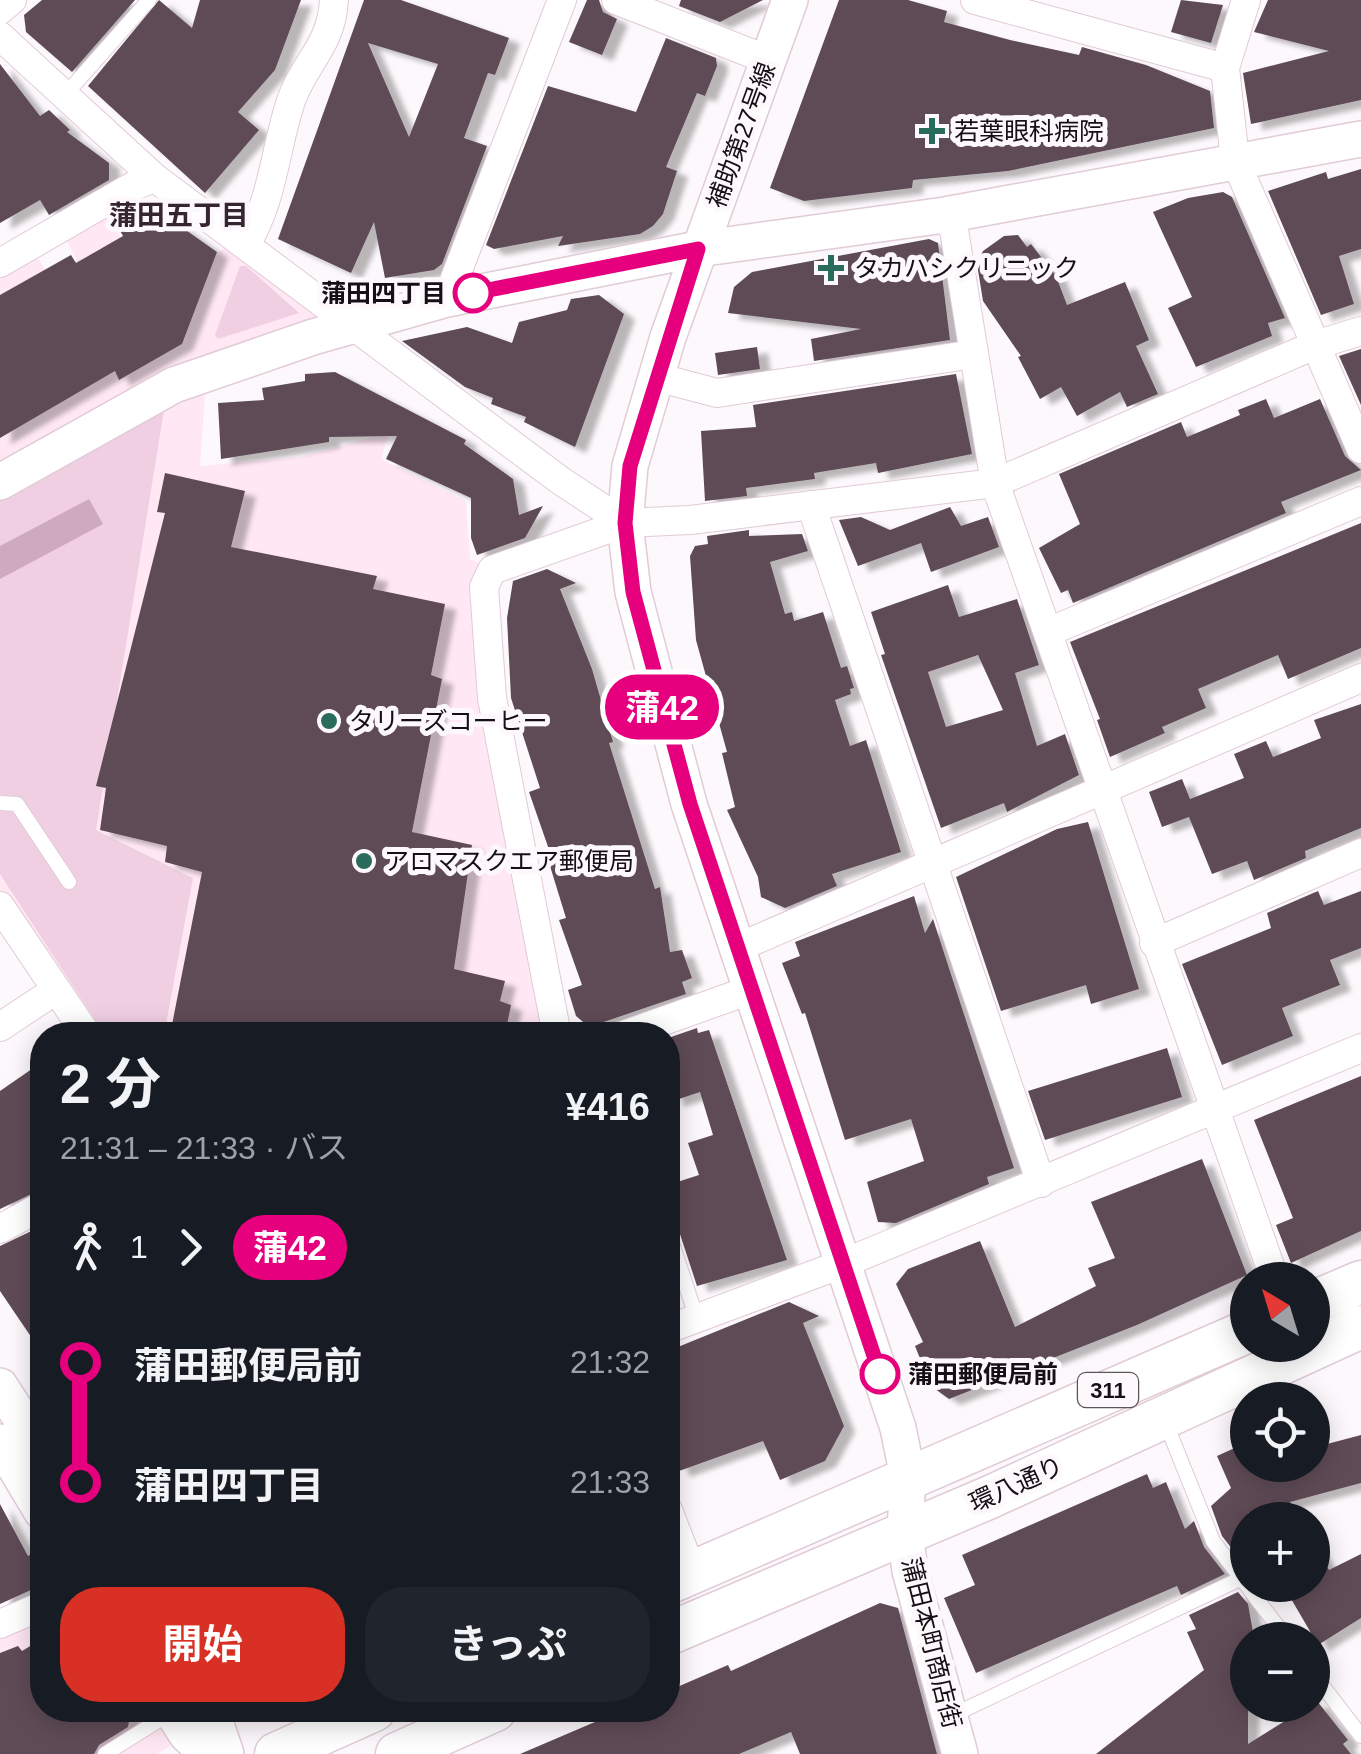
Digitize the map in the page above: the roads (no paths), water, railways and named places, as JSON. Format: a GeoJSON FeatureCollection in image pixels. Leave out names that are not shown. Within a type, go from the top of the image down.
{"type":"FeatureCollection","features":[{"type":"Feature","properties":{"kind":"main road"},"geometry":{"type":"LineString","coordinates":[[1330,1295],[1361,1282]]}},
{"type":"Feature","properties":{"kind":"main road","name":"環八通り"},"geometry":{"type":"LineString","coordinates":[[680,1629],[1361,1327]]}},
{"type":"Feature","properties":{"kind":"main road","name":"環八通り"},"geometry":{"type":"LineString","coordinates":[[680,1577],[1230,1339]]}},
{"type":"Feature","properties":{"kind":"main road"},"geometry":{"type":"LineString","coordinates":[[276,1754],[347,1722]]}},
{"type":"Feature","properties":{"kind":"main road"},"geometry":{"type":"LineString","coordinates":[[397,1754],[468,1722]]}},
{"type":"Feature","properties":{"kind":"street"},"geometry":{"type":"LineString","coordinates":[[0,10],[12,0]]}},
{"type":"Feature","properties":{"kind":"street"},"geometry":{"type":"LineString","coordinates":[[246,244],[278,163],[295,90],[327,41],[334,0]]}},
{"type":"Feature","properties":{"kind":"street"},"geometry":{"type":"LineString","coordinates":[[447,298],[562,0]]}},
{"type":"Feature","properties":{"kind":"street"},"geometry":{"type":"LineString","coordinates":[[616,0],[768,60]]}},
{"type":"Feature","properties":{"kind":"street","name":"補助第27号線"},"geometry":{"type":"LineString","coordinates":[[790,0],[698,249],[656,377],[630,466],[625,523],[633,592],[670,739],[898,1428],[908,1477]]}},
{"type":"Feature","properties":{"kind":"street"},"geometry":{"type":"LineString","coordinates":[[975,0],[1225,68]]}},
{"type":"Feature","properties":{"kind":"street"},"geometry":{"type":"LineString","coordinates":[[1246,0],[1225,68],[1235,160],[1361,450]]}},
{"type":"Feature","properties":{"kind":"street"},"geometry":{"type":"LineString","coordinates":[[0,36],[155,178],[561,480],[625,523]]}},
{"type":"Feature","properties":{"kind":"street"},"geometry":{"type":"LineString","coordinates":[[0,482],[174,385],[447,298],[698,249],[945,215],[1361,139]]}},
{"type":"Feature","properties":{"kind":"street"},"geometry":{"type":"LineString","coordinates":[[0,263],[133,186],[155,178]]}},
{"type":"Feature","properties":{"kind":"street"},"geometry":{"type":"LineString","coordinates":[[945,215],[954,230],[995,482],[1268,1262]]}},
{"type":"Feature","properties":{"kind":"street"},"geometry":{"type":"LineString","coordinates":[[554,1022],[492,698],[484,587],[492,570],[625,523],[995,482],[1314,344],[1361,331]]}},
{"type":"Feature","properties":{"kind":"street"},"geometry":{"type":"LineString","coordinates":[[656,377],[717,393],[974,354]]}},
{"type":"Feature","properties":{"kind":"street"},"geometry":{"type":"LineString","coordinates":[[1048,632],[1361,501]]}},
{"type":"Feature","properties":{"kind":"street"},"geometry":{"type":"LineString","coordinates":[[811,505],[1041,1183]]}},
{"type":"Feature","properties":{"kind":"street"},"geometry":{"type":"LineString","coordinates":[[738,948],[1361,678]]}},
{"type":"Feature","properties":{"kind":"street"},"geometry":{"type":"LineString","coordinates":[[1154,943],[1361,853]]}},
{"type":"Feature","properties":{"kind":"street"},"geometry":{"type":"LineString","coordinates":[[0,906],[77,1022]]}},
{"type":"Feature","properties":{"kind":"street"},"geometry":{"type":"LineString","coordinates":[[0,1027],[56,990]]}},
{"type":"Feature","properties":{"kind":"street"},"geometry":{"type":"LineString","coordinates":[[660,1022],[750,990]]}},
{"type":"Feature","properties":{"kind":"street"},"geometry":{"type":"LineString","coordinates":[[680,1323],[842,1264],[1361,1048]]}},
{"type":"Feature","properties":{"kind":"street"},"geometry":{"type":"LineString","coordinates":[[0,1229],[30,1213]]}},
{"type":"Feature","properties":{"kind":"street"},"geometry":{"type":"LineString","coordinates":[[0,1386],[30,1432]]}},
{"type":"Feature","properties":{"kind":"street"},"geometry":{"type":"LineString","coordinates":[[0,1442],[30,1492]]}},
{"type":"Feature","properties":{"kind":"street","name":"蒲田本町商店街"},"geometry":{"type":"LineString","coordinates":[[908,1477],[905,1532],[910,1571],[960,1754]]}},
{"type":"Feature","properties":{"kind":"street"},"geometry":{"type":"LineString","coordinates":[[0,1624],[30,1611]]}},
{"type":"Feature","properties":{"kind":"street"},"geometry":{"type":"LineString","coordinates":[[178,1722],[186,1736],[208,1754]]}},
{"type":"Feature","properties":{"kind":"street"},"geometry":{"type":"LineString","coordinates":[[216,1722],[226,1754]]}},
{"type":"Feature","properties":{"kind":"lane"},"geometry":{"type":"LineString","coordinates":[[65,95],[149,0]]}},
{"type":"Feature","properties":{"kind":"lane"},"geometry":{"type":"LineString","coordinates":[[0,803],[17,804],[69,882]]}},
{"type":"Feature","properties":{"kind":"lane"},"geometry":{"type":"LineString","coordinates":[[680,1268],[696,1316]]}},
{"type":"Feature","properties":{"kind":"lane"},"geometry":{"type":"LineString","coordinates":[[1163,1416],[1212,1541],[1230,1565]]}},
{"type":"Feature","properties":{"kind":"lane"},"geometry":{"type":"LineString","coordinates":[[950,1717],[994,1700],[1230,1584]]}},
{"type":"Feature","properties":{"kind":"lane"},"geometry":{"type":"LineString","coordinates":[[1258,1602],[1274,1622]]}},
{"type":"Feature","properties":{"kind":"lane"},"geometry":{"type":"LineString","coordinates":[[1330,1696],[1361,1736]]}},
{"type":"Feature","properties":{"kind":"lane"},"geometry":{"type":"LineString","coordinates":[[105,1754],[154,1722]]}},
{"type":"Feature","properties":{"kind":"place","name":"若葉眼科病院"},"geometry":{"type":"Point","coordinates":[932,131]}},
{"type":"Feature","properties":{"kind":"place","name":"タカハシクリニック"},"geometry":{"type":"Point","coordinates":[831,268]}},
{"type":"Feature","properties":{"kind":"place","name":"蒲田四丁目"},"geometry":{"type":"Point","coordinates":[473,293]}},
{"type":"Feature","properties":{"kind":"place","name":"タリーズコーヒー"},"geometry":{"type":"Point","coordinates":[329,721]}},
{"type":"Feature","properties":{"kind":"place","name":"アロマスクエア郵便局"},"geometry":{"type":"Point","coordinates":[364,861]}},
{"type":"Feature","properties":{"kind":"place","name":"蒲田郵便局前"},"geometry":{"type":"Point","coordinates":[880,1374]}},
{"type":"Feature","properties":{"kind":"district","name":"蒲田五丁目"},"geometry":{"type":"Point","coordinates":[179,215]}}]}
